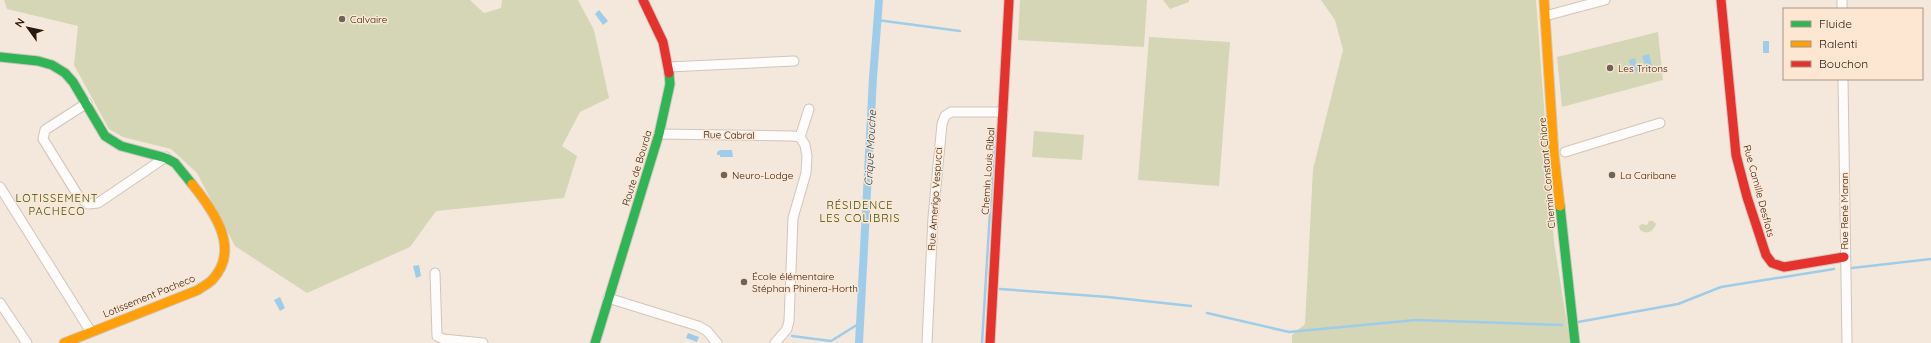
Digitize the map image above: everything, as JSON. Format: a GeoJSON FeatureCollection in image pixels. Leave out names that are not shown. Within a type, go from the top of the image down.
{"type":"FeatureCollection","features":[{"type":"Feature","properties":{"kind":"street","name":"Route de Bourda"},"geometry":{"type":"LineString","coordinates":[[595,343],[659,134],[670,84],[669,67],[663,42],[643,0]]}},
{"type":"Feature","properties":{"kind":"street","name":"Chemin Louis Ribal"},"geometry":{"type":"LineString","coordinates":[[990,343],[1009,0]]}},
{"type":"Feature","properties":{"kind":"street","name":"Chemin Constant Chlore"},"geometry":{"type":"LineString","coordinates":[[1544,0],[1554,155],[1575,343]]}},
{"type":"Feature","properties":{"kind":"street"},"geometry":{"type":"LineString","coordinates":[[1545,16],[1605,0]]}},
{"type":"Feature","properties":{"kind":"street","name":"Rue Camille Desflots"},"geometry":{"type":"LineString","coordinates":[[1721,0],[1736,155],[1747,197],[1766,255],[1772,262],[1784,267],[1844,257]]}},
{"type":"Feature","properties":{"kind":"street"},"geometry":{"type":"LineString","coordinates":[[0,57],[38,61],[52,65],[65,73],[87,103],[106,136],[112,143],[128,150],[166,157]]}},
{"type":"Feature","properties":{"kind":"street"},"geometry":{"type":"LineString","coordinates":[[669,67],[794,61]]}},
{"type":"Feature","properties":{"kind":"street","name":"Rue René Maran"},"geometry":{"type":"LineString","coordinates":[[1843,80],[1844,257],[1847,343]]}},
{"type":"Feature","properties":{"kind":"street"},"geometry":{"type":"LineString","coordinates":[[87,103],[45,130],[43,139],[79,197],[88,204],[98,203],[166,157]]}},
{"type":"Feature","properties":{"kind":"street"},"geometry":{"type":"LineString","coordinates":[[775,343],[787,329],[789,322],[793,218],[806,173],[807,156],[805,144],[800,137],[809,110]]}},
{"type":"Feature","properties":{"kind":"street","name":"Rue Amerigo Vespucci"},"geometry":{"type":"LineString","coordinates":[[927,343],[933,217],[942,124],[945,116],[951,112],[1003,112]]}},
{"type":"Feature","properties":{"kind":"street"},"geometry":{"type":"LineString","coordinates":[[1565,152],[1660,123]]}},
{"type":"Feature","properties":{"kind":"street","name":"Rue Cabral"},"geometry":{"type":"LineString","coordinates":[[659,134],[721,134],[800,137]]}},
{"type":"Feature","properties":{"kind":"street","name":"Lotissement Pacheco"},"geometry":{"type":"LineString","coordinates":[[64,343],[198,290],[213,279],[219,270],[224,257],[226,244],[219,222],[175,163],[166,157]]}},
{"type":"Feature","properties":{"kind":"street"},"geometry":{"type":"LineString","coordinates":[[0,187],[91,332]]}},
{"type":"Feature","properties":{"kind":"street"},"geometry":{"type":"LineString","coordinates":[[435,273],[437,336],[443,339],[483,343]]}},
{"type":"Feature","properties":{"kind":"street"},"geometry":{"type":"LineString","coordinates":[[608,298],[698,326],[707,331],[717,343]]}},
{"type":"Feature","properties":{"kind":"street"},"geometry":{"type":"LineString","coordinates":[[0,303],[27,343]]}},
{"type":"Feature","properties":{"kind":"green space"},"geometry":{"type":"Polygon","coordinates":[[[4,0],[470,0],[484,13],[501,8],[502,0],[578,0],[594,30],[609,98],[580,112],[562,146],[577,156],[564,198],[436,211],[410,247],[307,293],[235,246],[197,173],[171,149],[123,137],[109,129],[74,65],[78,26],[7,9],[4,0]]]}},
{"type":"Feature","properties":{"kind":"green space"},"geometry":{"type":"Polygon","coordinates":[[[1020,0],[1147,0],[1144,47],[1018,40],[1020,0]]]}},
{"type":"Feature","properties":{"kind":"green space"},"geometry":{"type":"Polygon","coordinates":[[[1163,0],[1189,0],[1189,2],[1170,9],[1163,0]]]}},
{"type":"Feature","properties":{"kind":"green space"},"geometry":{"type":"Polygon","coordinates":[[[1321,0],[1536,0],[1554,242],[1570,343],[1292,343],[1292,335],[1305,324],[1313,169],[1343,50],[1335,20],[1321,0]]]}},
{"type":"Feature","properties":{"kind":"green space","name":"Les Tritons"},"geometry":{"type":"Polygon","coordinates":[[[1658,32],[1663,80],[1562,107],[1557,57],[1658,32]]]}},
{"type":"Feature","properties":{"kind":"green space"},"geometry":{"type":"Polygon","coordinates":[[[1149,37],[1230,42],[1219,186],[1138,180],[1149,37]]]}},
{"type":"Feature","properties":{"kind":"green space"},"geometry":{"type":"Polygon","coordinates":[[[1034,131],[1084,135],[1082,160],[1032,157],[1034,131]]]}},
{"type":"Feature","properties":{"kind":"green space"},"geometry":{"type":"Polygon","coordinates":[[[1649,221],[1653,221],[1656,224],[1650,232],[1643,232],[1640,230],[1639,226],[1642,224],[1647,225],[1649,221]]]}},
{"type":"Feature","properties":{"kind":"water"},"geometry":{"type":"Polygon","coordinates":[[[599,10],[608,21],[603,25],[595,14],[599,10]]]}},
{"type":"Feature","properties":{"kind":"water"},"geometry":{"type":"Polygon","coordinates":[[[1763,41],[1769,41],[1769,53],[1763,53],[1763,41]]]}},
{"type":"Feature","properties":{"kind":"water"},"geometry":{"type":"Polygon","coordinates":[[[1649,54],[1652,66],[1646,68],[1642,56],[1649,54]]]}},
{"type":"Feature","properties":{"kind":"water"},"geometry":{"type":"Polygon","coordinates":[[[1635,58],[1638,71],[1632,72],[1629,60],[1635,58]]]}},
{"type":"Feature","properties":{"kind":"water"},"geometry":{"type":"Polygon","coordinates":[[[720,150],[732,150],[733,157],[720,157],[720,155],[717,155],[717,152],[720,150]]]}},
{"type":"Feature","properties":{"kind":"water"},"geometry":{"type":"Polygon","coordinates":[[[419,265],[421,276],[416,278],[413,266],[419,265]]]}},
{"type":"Feature","properties":{"kind":"water"},"geometry":{"type":"Polygon","coordinates":[[[280,297],[285,308],[280,311],[274,300],[280,297]]]}},
{"type":"Feature","properties":{"kind":"water"},"geometry":{"type":"Polygon","coordinates":[[[688,333],[699,337],[697,342],[686,338],[688,333]]]}},
{"type":"Feature","properties":{"kind":"waterway","name":"Crique Mouche"},"geometry":{"type":"LineString","coordinates":[[859,343],[873,78],[879,0]]}},
{"type":"Feature","properties":{"kind":"waterway"},"geometry":{"type":"LineString","coordinates":[[877,20],[960,31]]}},
{"type":"Feature","properties":{"kind":"waterway"},"geometry":{"type":"LineString","coordinates":[[982,343],[995,129]]}},
{"type":"Feature","properties":{"kind":"waterway"},"geometry":{"type":"LineString","coordinates":[[1852,268],[1931,259]]}},
{"type":"Feature","properties":{"kind":"waterway"},"geometry":{"type":"LineString","coordinates":[[1578,322],[1678,304],[1721,287],[1834,269]]}},
{"type":"Feature","properties":{"kind":"waterway"},"geometry":{"type":"LineString","coordinates":[[1000,289],[1108,297],[1191,306]]}},
{"type":"Feature","properties":{"kind":"waterway"},"geometry":{"type":"LineString","coordinates":[[1207,313],[1289,332],[1416,320],[1562,325]]}},
{"type":"Feature","properties":{"kind":"waterway"},"geometry":{"type":"LineString","coordinates":[[792,336],[831,341],[860,323]]}},
{"type":"Feature","properties":{"kind":"traffic: fast"},"geometry":{"type":"LineString","coordinates":[[0,57],[38,61],[52,65],[65,73],[73,82],[105,136],[121,146],[166,158],[175,163],[192,184]]}},
{"type":"Feature","properties":{"kind":"traffic: fast"},"geometry":{"type":"LineString","coordinates":[[595,343],[659,134],[670,84],[669,73]]}},
{"type":"Feature","properties":{"kind":"traffic: fast"},"geometry":{"type":"LineString","coordinates":[[1560,206],[1575,343]]}},
{"type":"Feature","properties":{"kind":"traffic: slow"},"geometry":{"type":"LineString","coordinates":[[1544,0],[1554,155],[1560,206]]}},
{"type":"Feature","properties":{"kind":"traffic: slow"},"geometry":{"type":"LineString","coordinates":[[64,343],[198,290],[213,279],[221,267],[224,255],[224,242],[221,230],[215,217],[192,184]]}},
{"type":"Feature","properties":{"kind":"traffic: jam"},"geometry":{"type":"LineString","coordinates":[[643,0],[663,42],[669,73]]}},
{"type":"Feature","properties":{"kind":"traffic: jam"},"geometry":{"type":"LineString","coordinates":[[990,343],[1009,0]]}},
{"type":"Feature","properties":{"kind":"traffic: jam"},"geometry":{"type":"LineString","coordinates":[[1721,0],[1736,155],[1747,197],[1766,255],[1772,263],[1784,267],[1844,257]]}},
{"type":"Feature","properties":{"kind":"place","name":"Calvaire"},"geometry":{"type":"Point","coordinates":[342,19]}},
{"type":"Feature","properties":{"kind":"place","name":"Les Tritons"},"geometry":{"type":"Point","coordinates":[1610,68]}},
{"type":"Feature","properties":{"kind":"place","name":"Neuro-Lodge"},"geometry":{"type":"Point","coordinates":[724,175]}},
{"type":"Feature","properties":{"kind":"place","name":"La Caribane"},"geometry":{"type":"Point","coordinates":[1612,175]}},
{"type":"Feature","properties":{"kind":"place","name":"École élémentaire Stéphan Phinera-Horth"},"geometry":{"type":"Point","coordinates":[744,282]}},
{"type":"Feature","properties":{"kind":"district","name":"LOTISSEMENT PACHECO"},"geometry":{"type":"Point","coordinates":[57,204]}},
{"type":"Feature","properties":{"kind":"district","name":"RÉSIDENCE LES COLIBRIS"},"geometry":{"type":"Point","coordinates":[860,211]}}]}
